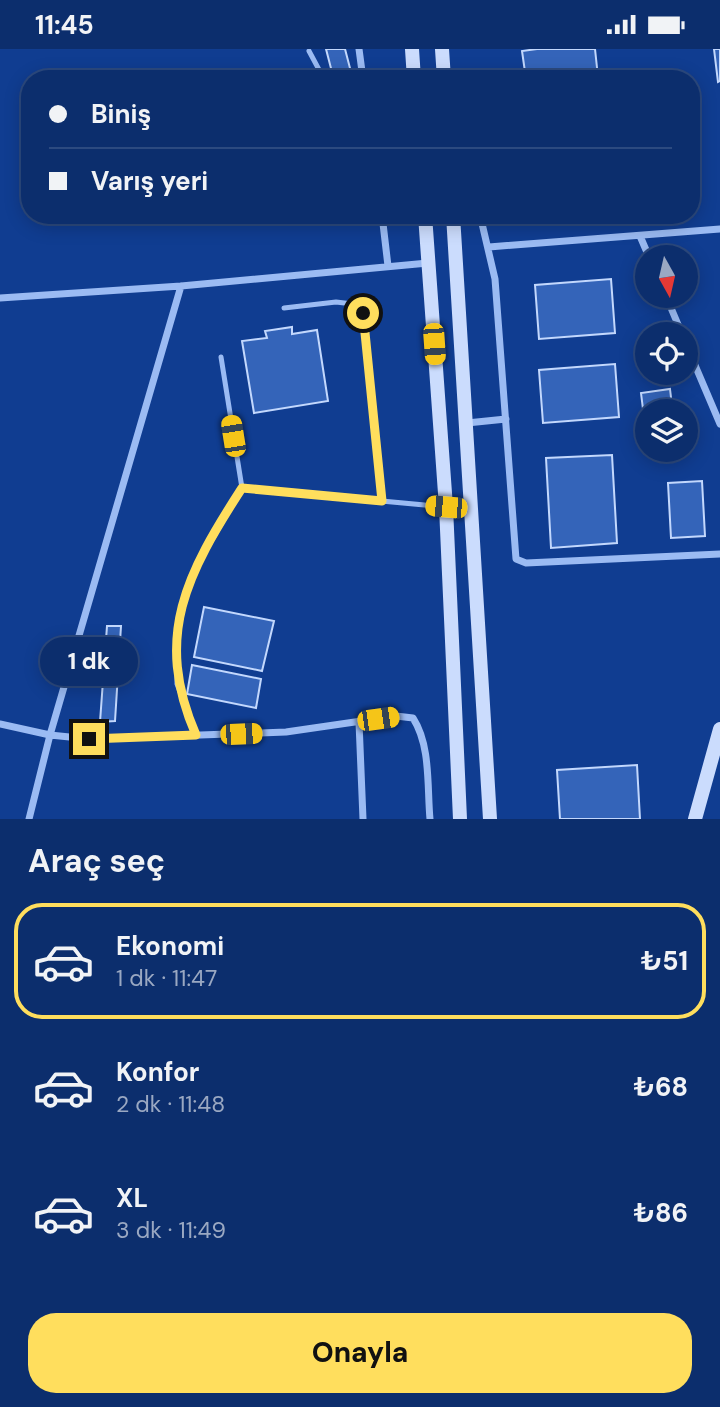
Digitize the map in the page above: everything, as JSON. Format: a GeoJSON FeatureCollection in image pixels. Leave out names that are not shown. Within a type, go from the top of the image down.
{"type":"FeatureCollection","features":[{"type":"Feature","properties":{"kind":"main road"},"geometry":{"type":"LineString","coordinates":[[412,49],[413,70]]}},
{"type":"Feature","properties":{"kind":"main road"},"geometry":{"type":"LineString","coordinates":[[442,49],[443,70]]}},
{"type":"Feature","properties":{"kind":"main road"},"geometry":{"type":"LineString","coordinates":[[426,224],[446,507],[460,819]]}},
{"type":"Feature","properties":{"kind":"main road"},"geometry":{"type":"LineString","coordinates":[[454,224],[490,819]]}},
{"type":"Feature","properties":{"kind":"main road"},"geometry":{"type":"LineString","coordinates":[[697,819],[715,770],[720,729]]}},
{"type":"Feature","properties":{"kind":"street"},"geometry":{"type":"LineString","coordinates":[[359,49],[362,70]]}},
{"type":"Feature","properties":{"kind":"street"},"geometry":{"type":"LineString","coordinates":[[383,224],[388,266]]}},
{"type":"Feature","properties":{"kind":"street"},"geometry":{"type":"LineString","coordinates":[[483,224],[495,279],[516,559],[526,563],[720,554]]}},
{"type":"Feature","properties":{"kind":"street"},"geometry":{"type":"LineString","coordinates":[[489,247],[720,229]]}},
{"type":"Feature","properties":{"kind":"street"},"geometry":{"type":"LineString","coordinates":[[640,236],[644,245]]}},
{"type":"Feature","properties":{"kind":"street"},"geometry":{"type":"LineString","coordinates":[[0,298],[181,286],[428,263]]}},
{"type":"Feature","properties":{"kind":"street"},"geometry":{"type":"LineString","coordinates":[[29,819],[50,735],[181,286]]}},
{"type":"Feature","properties":{"kind":"street"},"geometry":{"type":"LineString","coordinates":[[698,372],[720,424]]}},
{"type":"Feature","properties":{"kind":"street"},"geometry":{"type":"LineString","coordinates":[[467,423],[506,419]]}},
{"type":"Feature","properties":{"kind":"street"},"geometry":{"type":"LineString","coordinates":[[0,724],[50,735],[89,739],[286,732],[396,716],[413,718],[421,730],[424,745],[430,819]]}},
{"type":"Feature","properties":{"kind":"street"},"geometry":{"type":"LineString","coordinates":[[359,722],[363,819]]}},
{"type":"Feature","properties":{"kind":"lane"},"geometry":{"type":"LineString","coordinates":[[309,51],[319,70]]}},
{"type":"Feature","properties":{"kind":"lane"},"geometry":{"type":"LineString","coordinates":[[284,307],[336,302],[353,304],[363,313],[382,501]]}},
{"type":"Feature","properties":{"kind":"lane"},"geometry":{"type":"LineString","coordinates":[[196,735],[177,684],[177,634],[191,576],[242,488],[221,357]]}},
{"type":"Feature","properties":{"kind":"lane"},"geometry":{"type":"LineString","coordinates":[[242,488],[446,507]]}},
{"type":"Feature","properties":{"kind":"building"},"geometry":{"type":"Polygon","coordinates":[[[326,49],[345,49],[350,70],[331,70],[326,49]]]}},
{"type":"Feature","properties":{"kind":"building"},"geometry":{"type":"Polygon","coordinates":[[[595,49],[597,70],[525,70],[522,51],[595,49]]]}},
{"type":"Feature","properties":{"kind":"building"},"geometry":{"type":"Polygon","coordinates":[[[714,49],[720,49],[718,82],[714,49]]]}},
{"type":"Feature","properties":{"kind":"building"},"geometry":{"type":"Polygon","coordinates":[[[611,279],[615,333],[539,339],[535,285],[611,279]]]}},
{"type":"Feature","properties":{"kind":"building"},"geometry":{"type":"Polygon","coordinates":[[[292,327],[292,334],[317,330],[328,401],[254,413],[242,341],[267,338],[265,331],[292,327]]]}},
{"type":"Feature","properties":{"kind":"building"},"geometry":{"type":"Polygon","coordinates":[[[615,364],[619,417],[543,423],[539,370],[615,364]]]}},
{"type":"Feature","properties":{"kind":"building"},"geometry":{"type":"Polygon","coordinates":[[[670,389],[671,399],[642,399],[641,393],[670,389]]]}},
{"type":"Feature","properties":{"kind":"building"},"geometry":{"type":"Polygon","coordinates":[[[612,455],[617,543],[551,548],[546,458],[612,455]]]}},
{"type":"Feature","properties":{"kind":"building"},"geometry":{"type":"Polygon","coordinates":[[[702,481],[705,536],[671,538],[668,483],[702,481]]]}},
{"type":"Feature","properties":{"kind":"building"},"geometry":{"type":"Polygon","coordinates":[[[204,607],[274,621],[262,671],[194,657],[204,607]]]}},
{"type":"Feature","properties":{"kind":"building"},"geometry":{"type":"Polygon","coordinates":[[[107,626],[121,626],[115,721],[100,722],[107,626]]]}},
{"type":"Feature","properties":{"kind":"building"},"geometry":{"type":"Polygon","coordinates":[[[192,665],[261,679],[256,708],[187,694],[192,665]]]}},
{"type":"Feature","properties":{"kind":"building"},"geometry":{"type":"Polygon","coordinates":[[[637,765],[640,819],[560,819],[557,770],[637,765]]]}},
{"type":"Feature","properties":{"kind":"route"},"geometry":{"type":"LineString","coordinates":[[89,739],[196,735],[182,704],[177,684],[177,634],[191,576],[213,533],[242,488],[382,501],[363,313]]}}]}
